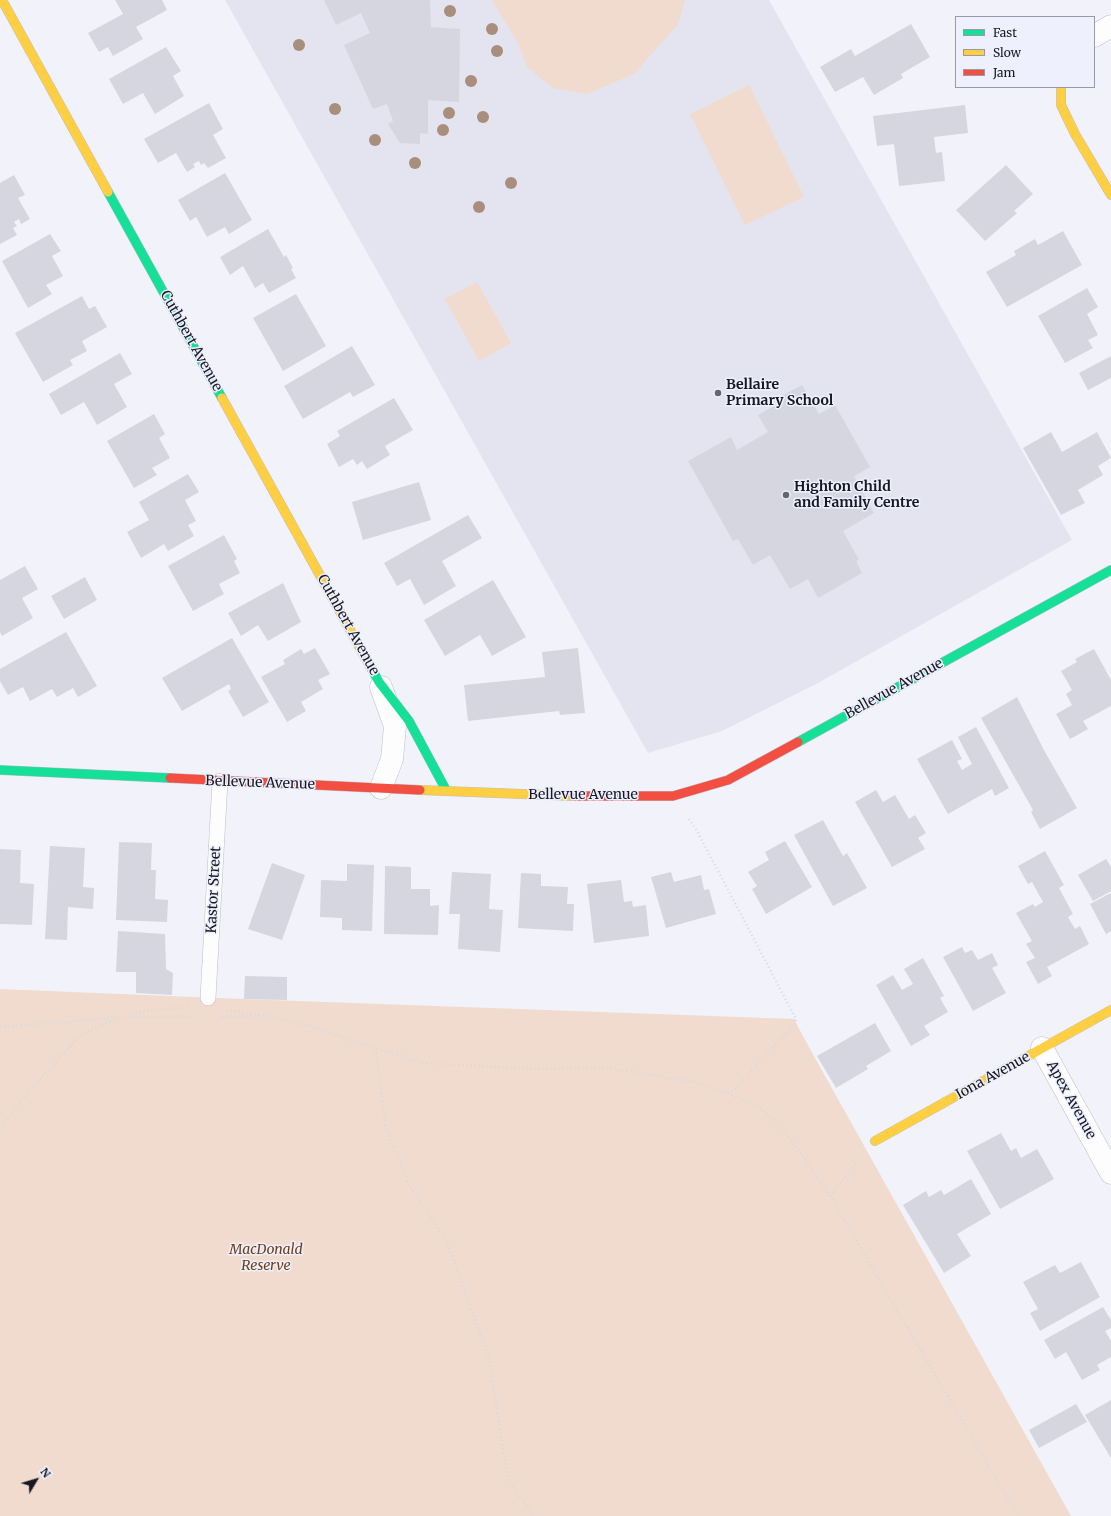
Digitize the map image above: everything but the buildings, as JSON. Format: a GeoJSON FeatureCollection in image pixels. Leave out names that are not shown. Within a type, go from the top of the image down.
{"type":"FeatureCollection","features":[{"type":"Feature","properties":{"kind":"street","name":"Cuthbert Avenue"},"geometry":{"type":"LineString","coordinates":[[2,0],[379,682],[409,721],[446,790]]}},
{"type":"Feature","properties":{"kind":"street"},"geometry":{"type":"LineString","coordinates":[[1095,35],[1111,26]]}},
{"type":"Feature","properties":{"kind":"street"},"geometry":{"type":"LineString","coordinates":[[1061,88],[1060,105],[1075,134],[1111,195]]}},
{"type":"Feature","properties":{"kind":"street","name":"Bellevue Avenue"},"geometry":{"type":"LineString","coordinates":[[0,770],[571,796],[673,796],[728,780],[1111,570]]}},
{"type":"Feature","properties":{"kind":"street","name":"Cuthbert Avenue"},"geometry":{"type":"LineString","coordinates":[[379,682],[395,726],[392,759],[381,788]]}},
{"type":"Feature","properties":{"kind":"street","name":"Iona Avenue"},"geometry":{"type":"LineString","coordinates":[[875,1141],[1111,1010]]}},
{"type":"Feature","properties":{"kind":"street","name":"Apex Avenue"},"geometry":{"type":"LineString","coordinates":[[1042,1048],[1111,1173]]}},
{"type":"Feature","properties":{"kind":"lane","name":"Kastor Street"},"geometry":{"type":"LineString","coordinates":[[208,998],[220,781]]}},
{"type":"Feature","properties":{"kind":"path"},"geometry":{"type":"LineString","coordinates":[[673,796],[697,831],[796,1019],[796,1023],[730,1094]]}},
{"type":"Feature","properties":{"kind":"path"},"geometry":{"type":"LineString","coordinates":[[0,1128],[33,1086],[76,1040],[88,1031],[123,1017],[151,1010],[194,1008]]}},
{"type":"Feature","properties":{"kind":"path"},"geometry":{"type":"LineString","coordinates":[[223,1009],[270,1016],[324,1031],[376,1049],[426,1063],[472,1067],[533,1069],[612,1068],[684,1080],[730,1094],[758,1107],[779,1125],[798,1148],[830,1196],[1018,1516]]}},
{"type":"Feature","properties":{"kind":"path"},"geometry":{"type":"LineString","coordinates":[[217,1017],[270,1016]]}},
{"type":"Feature","properties":{"kind":"path"},"geometry":{"type":"LineString","coordinates":[[0,1028],[123,1017],[202,1017]]}},
{"type":"Feature","properties":{"kind":"path"},"geometry":{"type":"LineString","coordinates":[[376,1049],[386,1129],[410,1186],[447,1242],[489,1358],[508,1480],[534,1516]]}},
{"type":"Feature","properties":{"kind":"path"},"geometry":{"type":"LineString","coordinates":[[830,1196],[875,1141]]}},
{"type":"Feature","properties":{"kind":"shaded area","name":"Bellaire Primary School"},"geometry":{"type":"Polygon","coordinates":[[[225,0],[769,0],[1072,540],[818,683],[722,731],[648,753],[225,0]]]}},
{"type":"Feature","properties":{"kind":"green space"},"geometry":{"type":"Polygon","coordinates":[[[492,0],[685,0],[678,24],[634,74],[587,94],[553,88],[527,67],[518,43],[492,0]]]}},
{"type":"Feature","properties":{"kind":"green space"},"geometry":{"type":"Polygon","coordinates":[[[749,85],[804,197],[745,225],[690,114],[749,85]]]}},
{"type":"Feature","properties":{"kind":"green space"},"geometry":{"type":"Polygon","coordinates":[[[477,282],[511,343],[479,361],[445,299],[477,282]]]}},
{"type":"Feature","properties":{"kind":"green space","name":"MacDonald Reserve"},"geometry":{"type":"Polygon","coordinates":[[[0,989],[795,1019],[810,1049],[1071,1516],[0,1516],[0,989]]]}},
{"type":"Feature","properties":{"kind":"traffic: fast"},"geometry":{"type":"LineString","coordinates":[[108,192],[222,398]]}},
{"type":"Feature","properties":{"kind":"traffic: fast"},"geometry":{"type":"LineString","coordinates":[[798,742],[1111,570]]}},
{"type":"Feature","properties":{"kind":"traffic: fast"},"geometry":{"type":"LineString","coordinates":[[370,666],[379,682],[409,721],[446,790]]}},
{"type":"Feature","properties":{"kind":"traffic: fast"},"geometry":{"type":"LineString","coordinates":[[0,770],[170,778]]}},
{"type":"Feature","properties":{"kind":"traffic: slow"},"geometry":{"type":"LineString","coordinates":[[2,0],[108,192]]}},
{"type":"Feature","properties":{"kind":"traffic: slow"},"geometry":{"type":"LineString","coordinates":[[1061,88],[1061,105],[1075,134],[1111,195]]}},
{"type":"Feature","properties":{"kind":"traffic: slow"},"geometry":{"type":"LineString","coordinates":[[222,398],[370,666]]}},
{"type":"Feature","properties":{"kind":"traffic: slow"},"geometry":{"type":"LineString","coordinates":[[420,790],[573,796]]}},
{"type":"Feature","properties":{"kind":"traffic: slow"},"geometry":{"type":"LineString","coordinates":[[875,1141],[1111,1010]]}},
{"type":"Feature","properties":{"kind":"traffic: jam"},"geometry":{"type":"LineString","coordinates":[[573,796],[673,796],[728,780],[798,742]]}},
{"type":"Feature","properties":{"kind":"traffic: jam"},"geometry":{"type":"LineString","coordinates":[[170,778],[420,790]]}},
{"type":"Feature","properties":{"kind":"place","name":"Bellaire Primary School"},"geometry":{"type":"Point","coordinates":[718,393]}},
{"type":"Feature","properties":{"kind":"place","name":"Highton Child and Family Centre"},"geometry":{"type":"Point","coordinates":[786,495]}}]}
